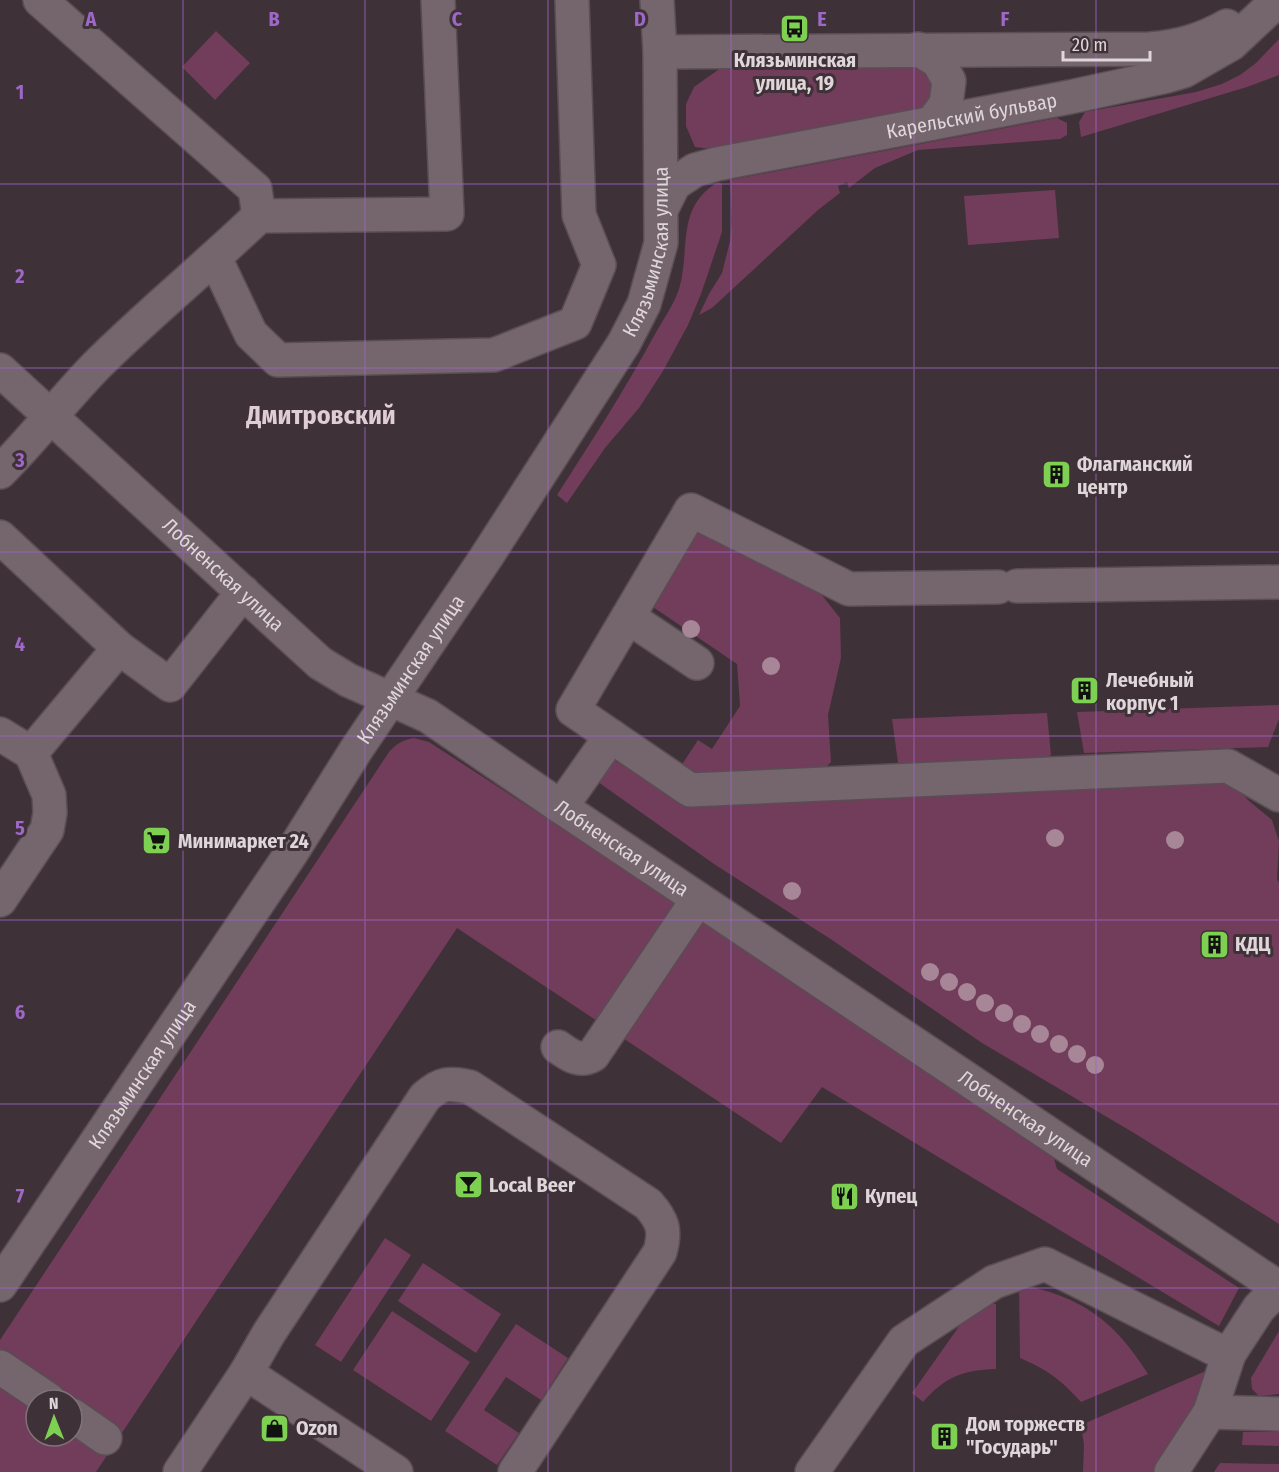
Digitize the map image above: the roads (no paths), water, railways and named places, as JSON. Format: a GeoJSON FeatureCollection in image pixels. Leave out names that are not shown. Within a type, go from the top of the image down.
{"type":"FeatureCollection","features":[{"type":"Feature","properties":{"kind":"street"},"geometry":{"type":"LineString","coordinates":[[40,0],[255,189],[260,216]]}},
{"type":"Feature","properties":{"kind":"street"},"geometry":{"type":"LineString","coordinates":[[0,472],[98,365],[260,216],[447,214],[438,0]]}},
{"type":"Feature","properties":{"kind":"street"},"geometry":{"type":"LineString","coordinates":[[215,258],[251,334],[278,360],[494,355],[575,323],[599,265],[579,215],[572,0]]}},
{"type":"Feature","properties":{"kind":"street","name":"Клязьминская улица"},"geometry":{"type":"LineString","coordinates":[[0,1285],[292,852],[390,699],[485,559],[624,343],[644,304],[661,243],[660,52],[657,0]]}},
{"type":"Feature","properties":{"kind":"street"},"geometry":{"type":"LineString","coordinates":[[660,52],[1168,47],[1200,40],[1223,12],[1273,0]]}},
{"type":"Feature","properties":{"kind":"street","name":"Карельский бульвар"},"geometry":{"type":"LineString","coordinates":[[662,208],[674,184],[694,170],[1185,71],[1231,44],[1278,0]]}},
{"type":"Feature","properties":{"kind":"street"},"geometry":{"type":"LineString","coordinates":[[918,49],[938,61],[949,81],[946,104],[932,123]]}},
{"type":"Feature","properties":{"kind":"street","name":"Лобненская улица"},"geometry":{"type":"LineString","coordinates":[[0,370],[320,663],[348,680],[428,716],[1279,1288]]}},
{"type":"Feature","properties":{"kind":"street"},"geometry":{"type":"LineString","coordinates":[[1279,582],[849,589],[691,510],[573,710],[690,790],[1227,766],[1279,795]]}},
{"type":"Feature","properties":{"kind":"street"},"geometry":{"type":"LineString","coordinates":[[0,537],[119,648],[170,685],[243,592]]}},
{"type":"Feature","properties":{"kind":"street"},"geometry":{"type":"LineString","coordinates":[[628,617],[697,663]]}},
{"type":"Feature","properties":{"kind":"street"},"geometry":{"type":"LineString","coordinates":[[31,753],[119,648]]}},
{"type":"Feature","properties":{"kind":"street"},"geometry":{"type":"LineString","coordinates":[[0,734],[31,753],[49,795],[50,813],[47,830],[0,900]]}},
{"type":"Feature","properties":{"kind":"street"},"geometry":{"type":"LineString","coordinates":[[561,807],[611,736]]}},
{"type":"Feature","properties":{"kind":"street"},"geometry":{"type":"LineString","coordinates":[[558,1047],[573,1058],[581,1060],[593,1055],[698,898]]}},
{"type":"Feature","properties":{"kind":"street"},"geometry":{"type":"LineString","coordinates":[[180,1472],[425,1097],[436,1087],[449,1083],[470,1087],[648,1204],[658,1216],[663,1227],[664,1239],[660,1252],[515,1472]]}},
{"type":"Feature","properties":{"kind":"street"},"geometry":{"type":"LineString","coordinates":[[812,1472],[904,1341],[994,1282],[1045,1264],[1229,1354]]}},
{"type":"Feature","properties":{"kind":"street"},"geometry":{"type":"LineString","coordinates":[[1171,1472],[1210,1412],[1229,1354],[1259,1308],[1279,1288]]}},
{"type":"Feature","properties":{"kind":"street"},"geometry":{"type":"LineString","coordinates":[[0,1367],[32,1388]]}},
{"type":"Feature","properties":{"kind":"street"},"geometry":{"type":"LineString","coordinates":[[246,1373],[396,1472]]}},
{"type":"Feature","properties":{"kind":"street"},"geometry":{"type":"LineString","coordinates":[[1210,1412],[1279,1414]]}},
{"type":"Feature","properties":{"kind":"street"},"geometry":{"type":"LineString","coordinates":[[84,1423],[105,1438]]}},
{"type":"Feature","properties":{"kind":"place","name":"Клязьминская улица, 19"},"geometry":{"type":"Point","coordinates":[795,29]}},
{"type":"Feature","properties":{"kind":"place","name":"Флагманский центр"},"geometry":{"type":"Point","coordinates":[1056,475]}},
{"type":"Feature","properties":{"kind":"place","name":"Лечебный корпус 1"},"geometry":{"type":"Point","coordinates":[1085,691]}},
{"type":"Feature","properties":{"kind":"place","name":"Минимаркет 24"},"geometry":{"type":"Point","coordinates":[157,841]}},
{"type":"Feature","properties":{"kind":"place","name":"КДЦ"},"geometry":{"type":"Point","coordinates":[1214,944]}},
{"type":"Feature","properties":{"kind":"place","name":"Local Beer"},"geometry":{"type":"Point","coordinates":[468,1185]}},
{"type":"Feature","properties":{"kind":"place","name":"Купец"},"geometry":{"type":"Point","coordinates":[844,1196]}},
{"type":"Feature","properties":{"kind":"place","name":"Ozon"},"geometry":{"type":"Point","coordinates":[275,1428]}},
{"type":"Feature","properties":{"kind":"place","name":"Дом торжеств \"Государь\""},"geometry":{"type":"Point","coordinates":[945,1436]}},
{"type":"Feature","properties":{"kind":"district","name":"Дмитровский"},"geometry":{"type":"Point","coordinates":[321,415]}}]}
